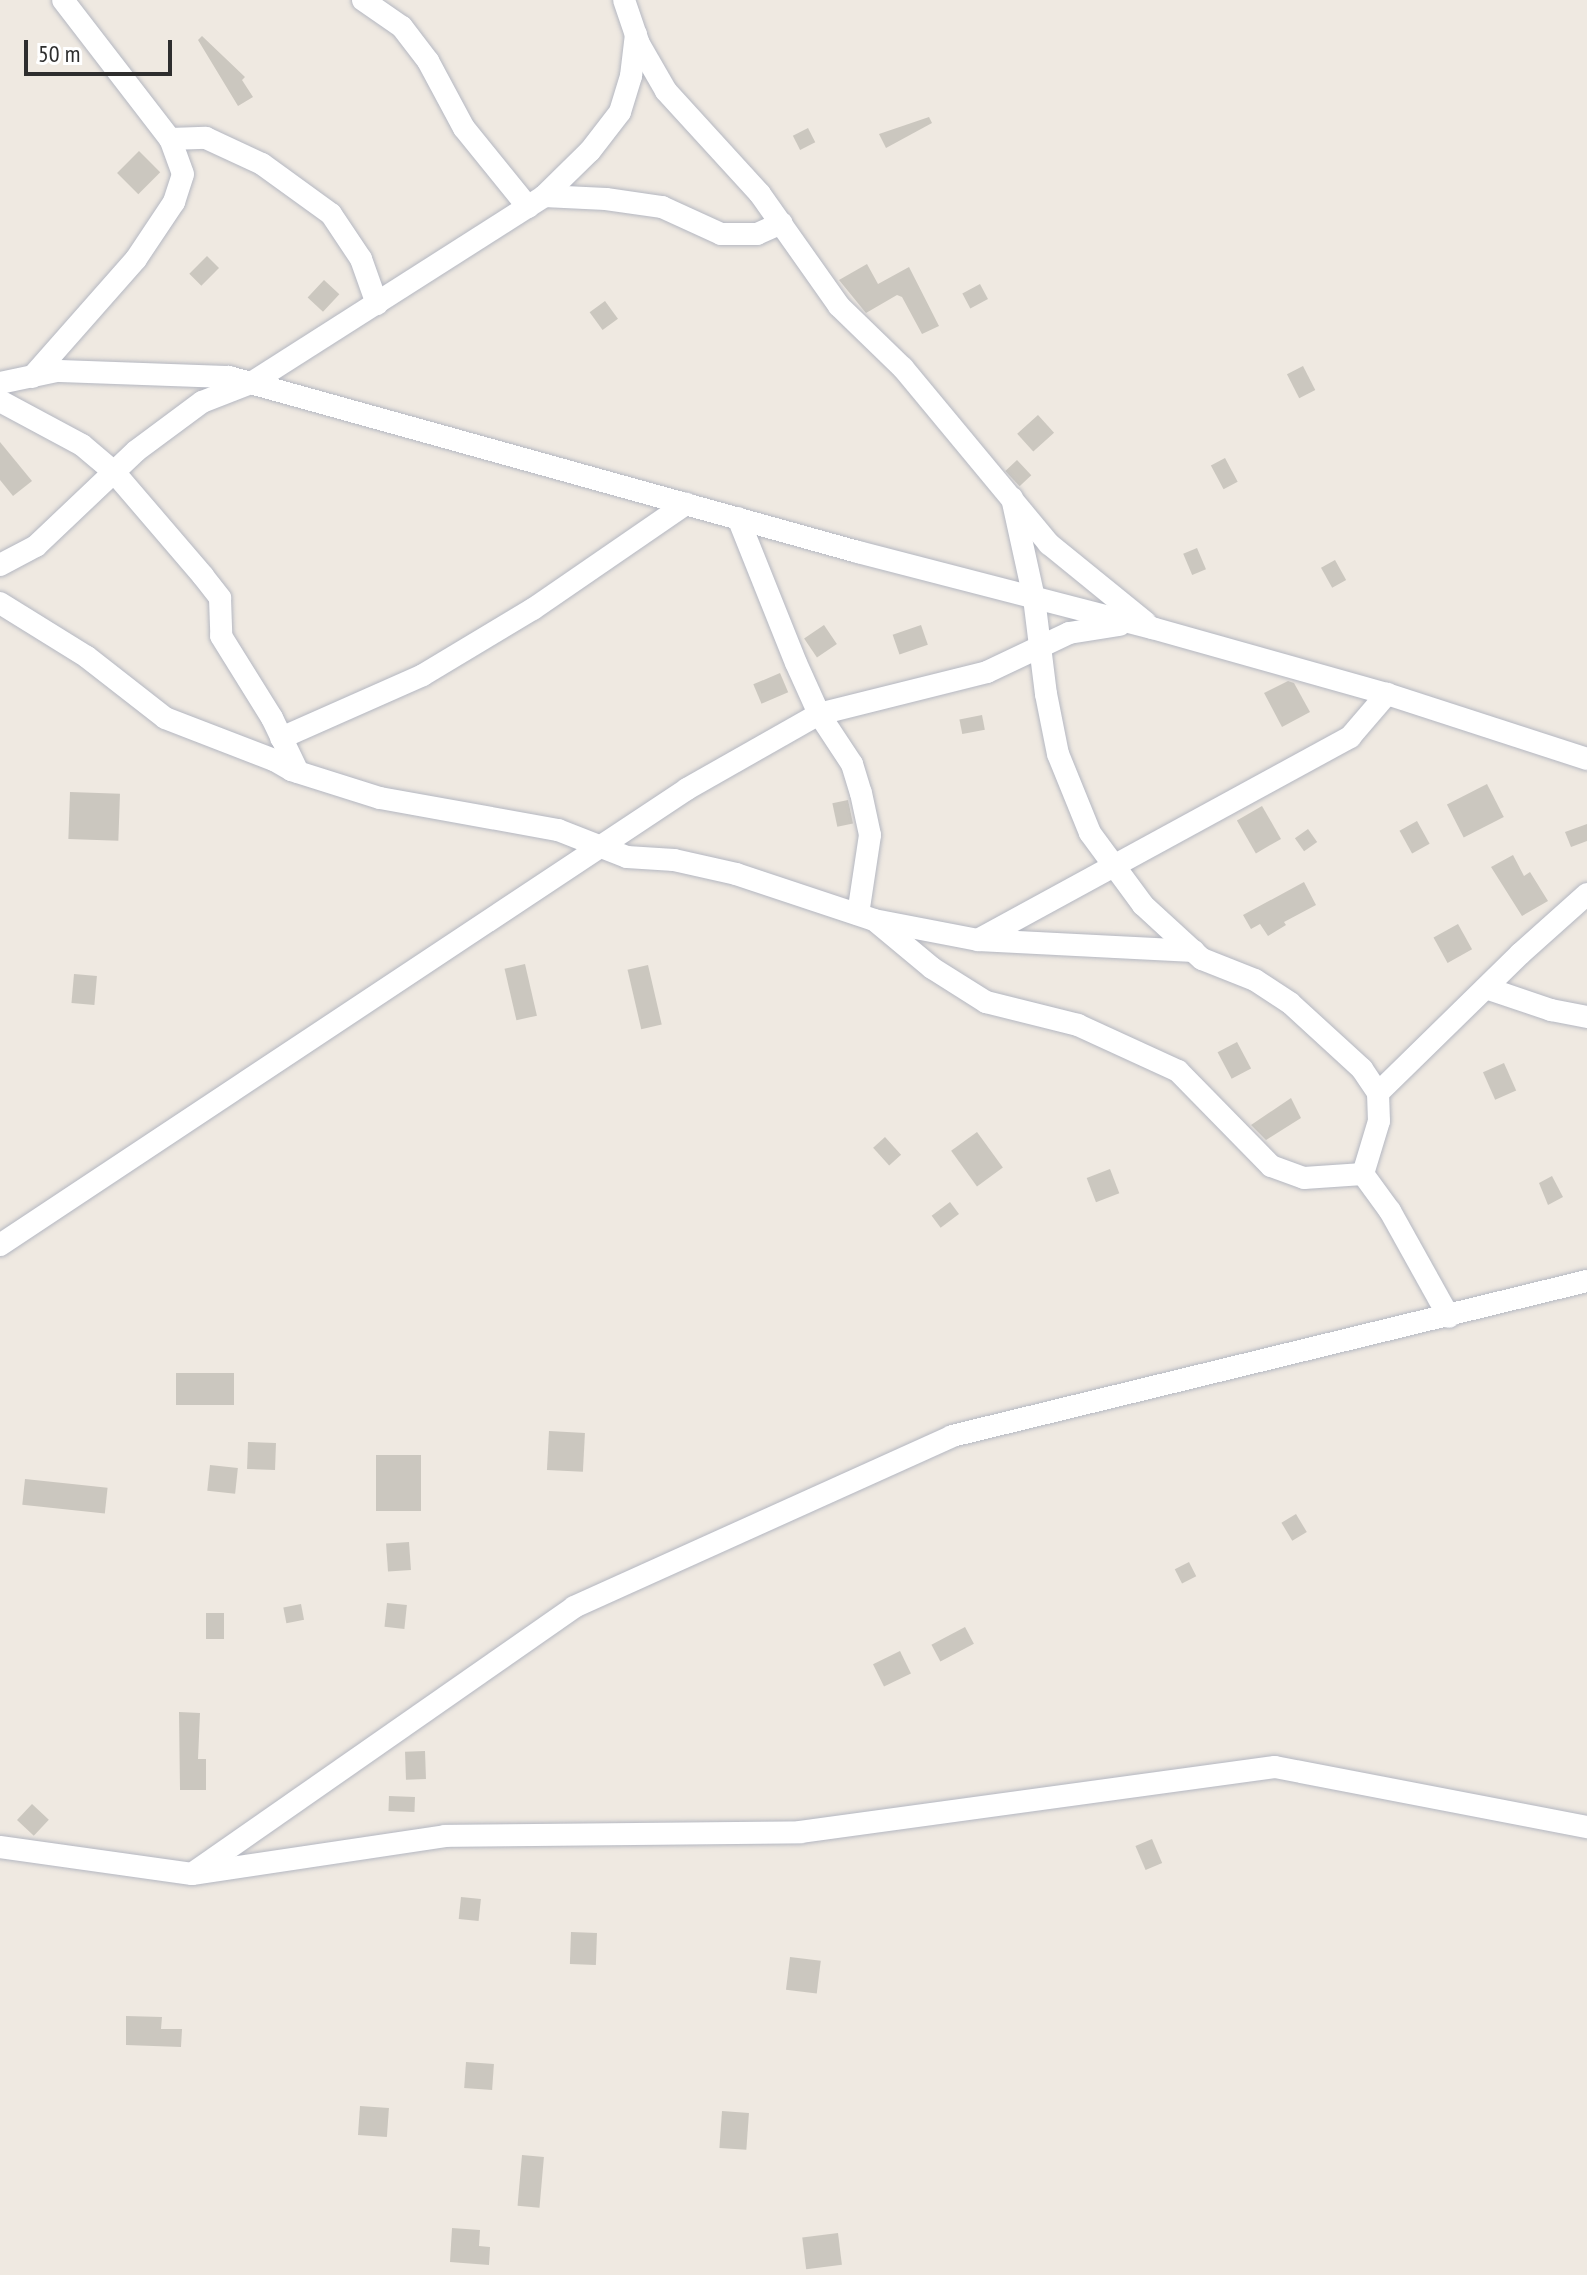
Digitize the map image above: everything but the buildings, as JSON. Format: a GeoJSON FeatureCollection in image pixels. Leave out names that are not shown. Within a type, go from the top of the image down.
{"type":"FeatureCollection","features":[{"type":"Feature","properties":{"kind":"street"},"geometry":{"type":"LineString","coordinates":[[32,377],[136,259],[174,202],[183,174],[170,139],[63,0]]}},
{"type":"Feature","properties":{"kind":"street"},"geometry":{"type":"LineString","coordinates":[[363,0],[402,27],[428,61],[464,128],[536,201],[606,199],[662,207],[721,234],[757,234],[782,223]]}},
{"type":"Feature","properties":{"kind":"street"},"geometry":{"type":"LineString","coordinates":[[624,0],[636,34],[666,91],[782,223],[839,306],[903,368],[1049,544],[1152,628]]}},
{"type":"Feature","properties":{"kind":"street"},"geometry":{"type":"LineString","coordinates":[[0,565],[36,546],[114,472],[202,402],[251,383],[536,201],[590,151],[620,112],[631,76],[636,34]]}},
{"type":"Feature","properties":{"kind":"street"},"geometry":{"type":"LineString","coordinates":[[170,139],[206,138],[262,164],[331,214],[361,259],[377,304]]}},
{"type":"Feature","properties":{"kind":"street"},"geometry":{"type":"LineString","coordinates":[[0,383],[57,371],[229,377],[1387,694],[1587,759]]}},
{"type":"Feature","properties":{"kind":"street"},"geometry":{"type":"LineString","coordinates":[[0,401],[82,445],[114,472],[155,516],[220,598],[221,636],[298,772]]}},
{"type":"Feature","properties":{"kind":"street"},"geometry":{"type":"LineString","coordinates":[[1012,498],[1034,598],[1058,754],[1090,833],[1143,905],[1202,959],[1255,980],[1290,1003],[1362,1069],[1378,1093],[1379,1121],[1363,1174]]}},
{"type":"Feature","properties":{"kind":"street"},"geometry":{"type":"LineString","coordinates":[[281,738],[423,675],[533,609],[686,504]]}},
{"type":"Feature","properties":{"kind":"street"},"geometry":{"type":"LineString","coordinates":[[738,518],[819,714],[852,764],[870,835],[866,917]]}},
{"type":"Feature","properties":{"kind":"street"},"geometry":{"type":"LineString","coordinates":[[0,603],[87,657],[165,718],[298,772],[380,798],[558,830],[627,857],[674,860],[736,874],[866,917],[978,940],[1194,951]]}},
{"type":"Feature","properties":{"kind":"street"},"geometry":{"type":"LineString","coordinates":[[0,1245],[602,849],[687,789],[819,714],[987,672],[1069,633],[1109,624],[1152,628]]}},
{"type":"Feature","properties":{"kind":"street"},"geometry":{"type":"LineString","coordinates":[[978,940],[1114,863],[1350,737],[1387,694]]}},
{"type":"Feature","properties":{"kind":"street"},"geometry":{"type":"LineString","coordinates":[[1378,1093],[1587,894]]}},
{"type":"Feature","properties":{"kind":"street"},"geometry":{"type":"LineString","coordinates":[[866,917],[932,968],[986,1002],[1078,1025],[1178,1071],[1271,1166],[1304,1178],[1363,1174]]}},
{"type":"Feature","properties":{"kind":"street"},"geometry":{"type":"LineString","coordinates":[[1486,988],[1551,1010],[1587,1017]]}},
{"type":"Feature","properties":{"kind":"street"},"geometry":{"type":"LineString","coordinates":[[1363,1174],[1390,1211],[1449,1317]]}},
{"type":"Feature","properties":{"kind":"street"},"geometry":{"type":"LineString","coordinates":[[192,1874],[574,1607],[938,1442],[1587,1281]]}},
{"type":"Feature","properties":{"kind":"street"},"geometry":{"type":"LineString","coordinates":[[0,1847],[192,1874],[445,1836],[800,1832],[1275,1767],[1587,1827]]}}]}
